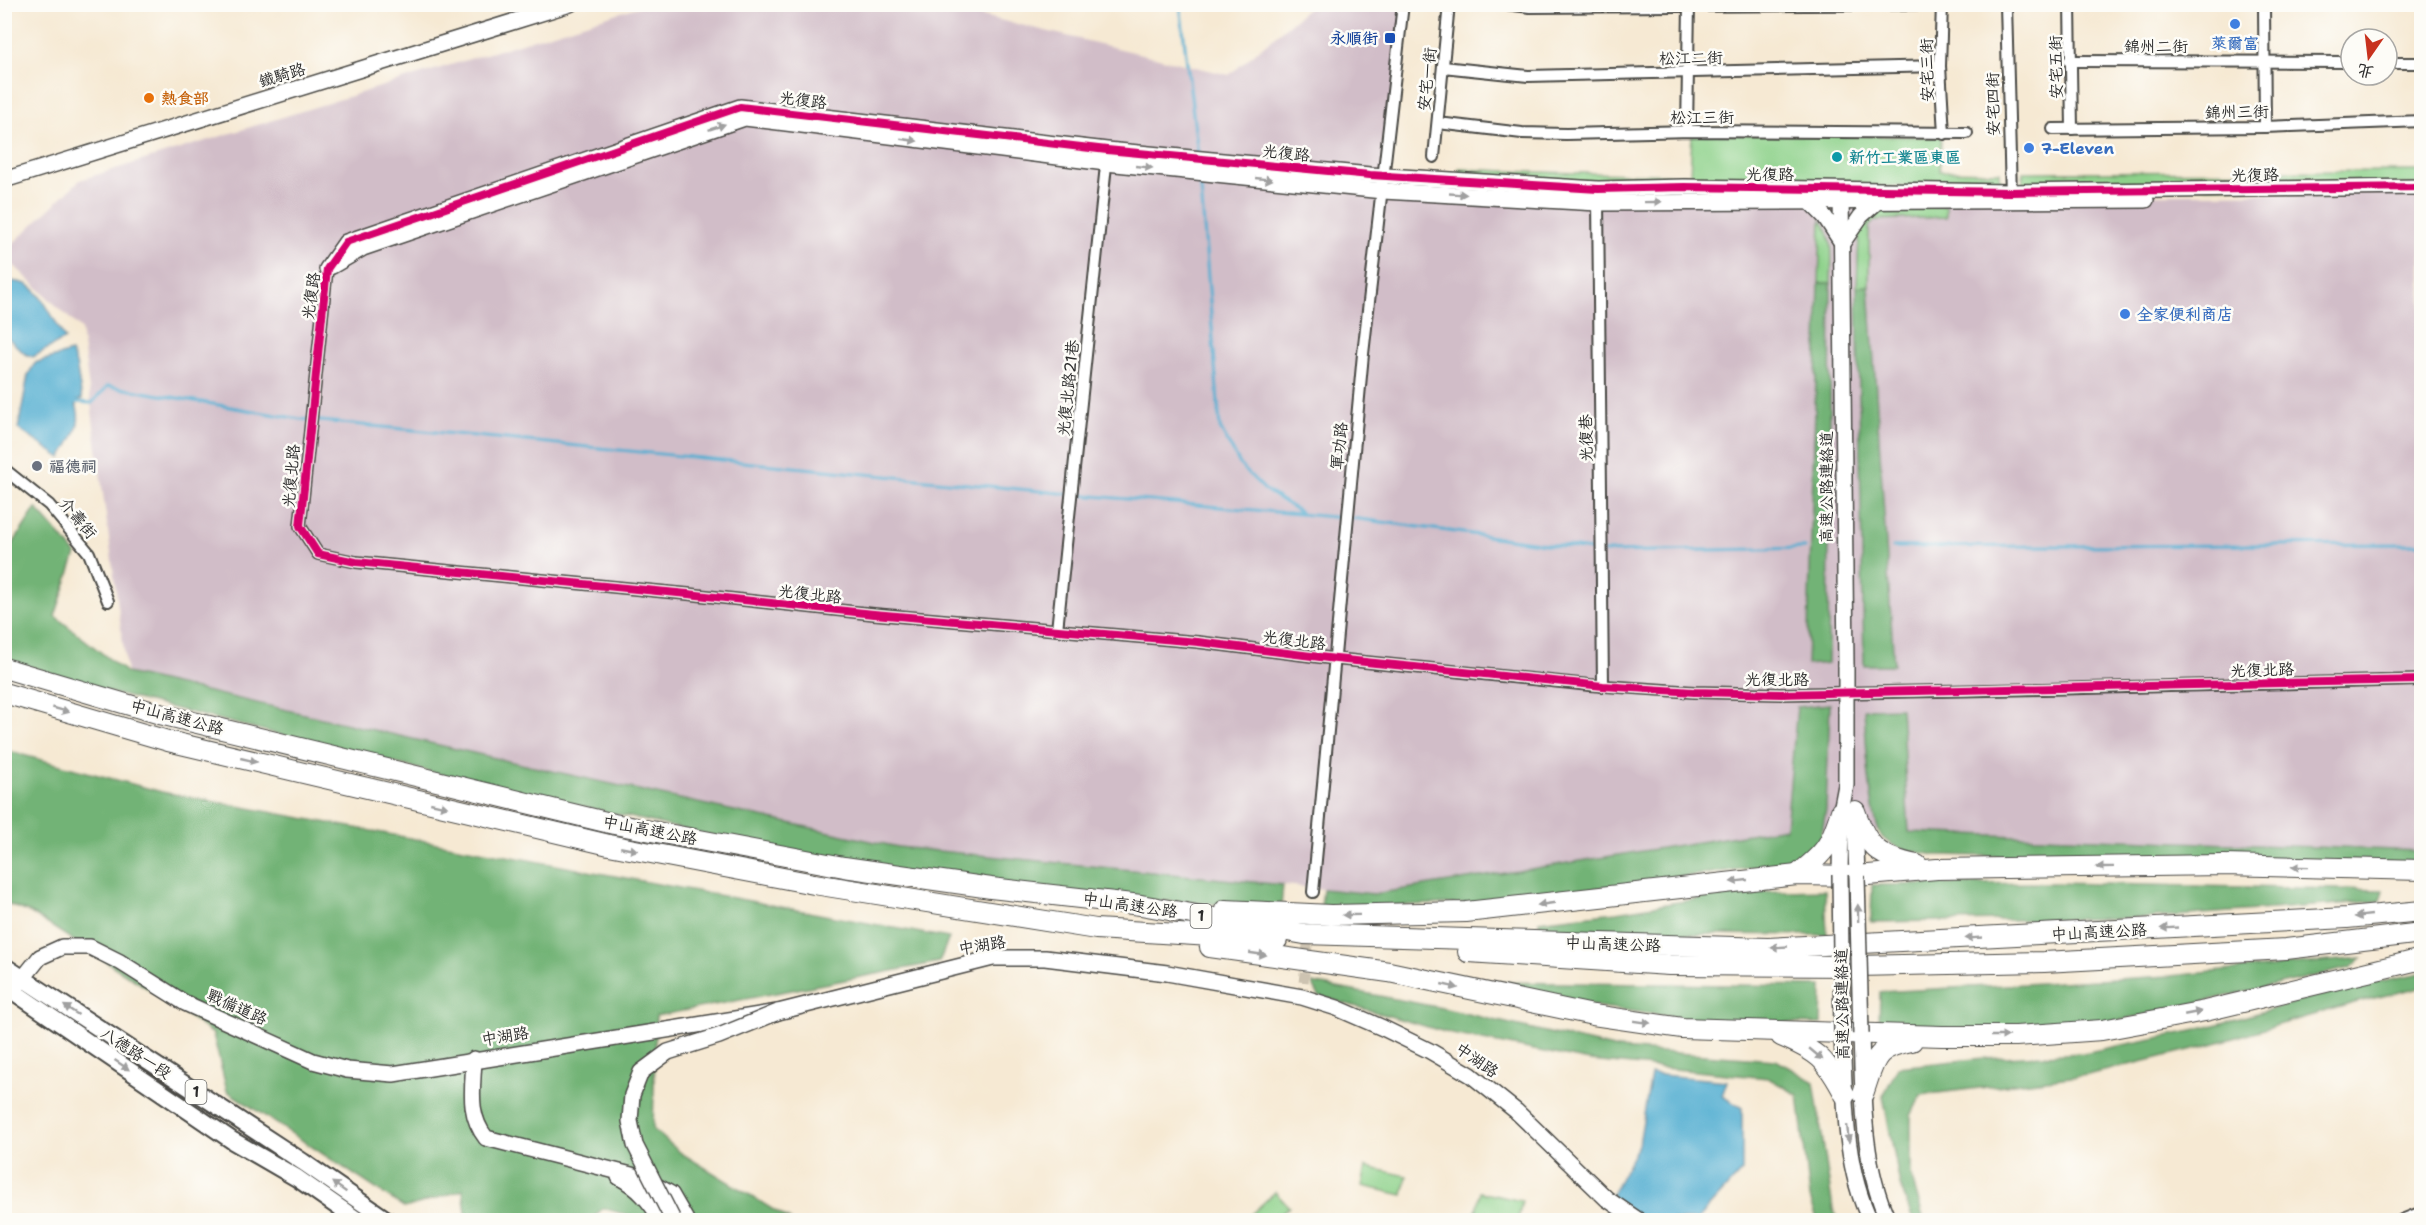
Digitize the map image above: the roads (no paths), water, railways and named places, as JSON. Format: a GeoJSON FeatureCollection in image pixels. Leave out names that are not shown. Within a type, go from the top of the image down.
{"type":"FeatureCollection","features":[{"type":"Feature","properties":{"kind":"highway","name":"中山高速公路"},"geometry":{"type":"LineString","coordinates":[[4,668],[160,714],[614,824],[844,867],[991,888],[1142,905],[1304,934],[1768,948],[2347,918],[2421,911]]}},
{"type":"Feature","properties":{"kind":"highway","name":"中山高速公路"},"geometry":{"type":"LineString","coordinates":[[4,693],[168,741],[609,845],[814,884],[1096,929],[1669,965],[1857,966],[2044,962],[2286,949],[2421,933]]}},
{"type":"Feature","properties":{"kind":"highway"},"geometry":{"type":"LineString","coordinates":[[1797,875],[1822,855],[1848,811],[1873,847],[1890,859],[1937,869]]}},
{"type":"Feature","properties":{"kind":"highway"},"geometry":{"type":"LineString","coordinates":[[1142,905],[1331,915],[1466,912],[1797,875],[1848,875],[1937,869],[2224,865],[2421,870]]}},
{"type":"Feature","properties":{"kind":"highway"},"geometry":{"type":"LineString","coordinates":[[1096,929],[1389,972],[1593,1016],[1682,1028],[1851,1034],[2016,1036],[2102,1030],[2205,1011],[2421,959]]}},
{"type":"Feature","properties":{"kind":"highway"},"geometry":{"type":"LineString","coordinates":[[1771,1031],[1809,1048],[1854,1094],[1876,1056],[1896,1044],[1942,1036]]}},
{"type":"Feature","properties":{"kind":"main road","name":"八德路一段"},"geometry":{"type":"LineString","coordinates":[[4,966],[14,985],[232,1141],[297,1178],[357,1221]]}},
{"type":"Feature","properties":{"kind":"main road","name":"八德路一段"},"geometry":{"type":"LineString","coordinates":[[14,985],[303,1162],[387,1221]]}},
{"type":"Feature","properties":{"kind":"street","name":"鐵騎路"},"geometry":{"type":"LineString","coordinates":[[4,180],[570,4]]}},
{"type":"Feature","properties":{"kind":"street","name":"軍功路"},"geometry":{"type":"LineString","coordinates":[[1312,891],[1370,286],[1384,184],[1403,4]]}},
{"type":"Feature","properties":{"kind":"street","name":"安宅一街"},"geometry":{"type":"LineString","coordinates":[[1434,157],[1449,4]]}},
{"type":"Feature","properties":{"kind":"street"},"geometry":{"type":"LineString","coordinates":[[1506,4],[1530,7],[1943,5]]}},
{"type":"Feature","properties":{"kind":"street","name":"安宅四街"},"geometry":{"type":"LineString","coordinates":[[2006,4],[2011,197]]}},
{"type":"Feature","properties":{"kind":"street","name":"安宅五街"},"geometry":{"type":"LineString","coordinates":[[2070,4],[2069,61],[2072,129]]}},
{"type":"Feature","properties":{"kind":"street"},"geometry":{"type":"LineString","coordinates":[[2264,4],[2265,127]]}},
{"type":"Feature","properties":{"kind":"street"},"geometry":{"type":"LineString","coordinates":[[1687,131],[1689,5]]}},
{"type":"Feature","properties":{"kind":"street","name":"安宅三街"},"geometry":{"type":"LineString","coordinates":[[1943,5],[1940,66],[1944,134]]}},
{"type":"Feature","properties":{"kind":"street","name":"錦州二街"},"geometry":{"type":"LineString","coordinates":[[2069,61],[2339,62]]}},
{"type":"Feature","properties":{"kind":"street"},"geometry":{"type":"LineString","coordinates":[[2399,63],[2421,63]]}},
{"type":"Feature","properties":{"kind":"street","name":"松江二街"},"geometry":{"type":"LineString","coordinates":[[1443,67],[1528,76],[1940,66]]}},
{"type":"Feature","properties":{"kind":"street","name":"光復路"},"geometry":{"type":"LineString","coordinates":[[311,409],[327,269],[346,242],[740,107],[1188,165],[1384,184],[1598,196],[1809,201],[1841,195],[1878,201],[2421,187]]}},
{"type":"Feature","properties":{"kind":"street","name":"錦州三街"},"geometry":{"type":"LineString","coordinates":[[2053,129],[2265,127],[2421,121]]}},
{"type":"Feature","properties":{"kind":"street","name":"松江三街"},"geometry":{"type":"LineString","coordinates":[[1438,123],[1522,133],[1566,135],[1687,131],[1967,134]]}},
{"type":"Feature","properties":{"kind":"street","name":"光復北路21巷"},"geometry":{"type":"LineString","coordinates":[[1057,630],[1106,156]]}},
{"type":"Feature","properties":{"kind":"street","name":"光復路"},"geometry":{"type":"LineString","coordinates":[[1598,196],[1684,187],[1841,195],[2421,196]]}},
{"type":"Feature","properties":{"kind":"street","name":"高速公路連絡道"},"geometry":{"type":"LineString","coordinates":[[1841,195],[1846,785],[1854,1094],[1848,1141],[1863,1206],[1870,1221]]}},
{"type":"Feature","properties":{"kind":"street","name":"光復巷"},"geometry":{"type":"LineString","coordinates":[[1598,196],[1603,686]]}},
{"type":"Feature","properties":{"kind":"street"},"geometry":{"type":"LineString","coordinates":[[1809,201],[1825,217],[1843,243],[1861,216],[1878,201]]}},
{"type":"Feature","properties":{"kind":"street","name":"光復北路"},"geometry":{"type":"LineString","coordinates":[[311,409],[300,526],[318,554],[356,562],[874,614],[1198,642],[1336,659],[1603,686],[1694,692],[1781,694],[2421,680]]}},
{"type":"Feature","properties":{"kind":"street","name":"介壽街"},"geometry":{"type":"LineString","coordinates":[[4,469],[49,505],[89,553],[108,601]]}},
{"type":"Feature","properties":{"kind":"street","name":"戰備道路"},"geometry":{"type":"LineString","coordinates":[[14,985],[40,957],[62,947],[90,947],[120,962],[185,1003],[313,1061],[347,1070],[393,1074],[474,1059]]}},
{"type":"Feature","properties":{"kind":"street","name":"中湖路"},"geometry":{"type":"LineString","coordinates":[[686,1221],[671,1194],[643,1178],[486,1138],[477,1126],[473,1111],[474,1059],[778,1012],[993,958],[1045,958],[1167,973],[1302,997],[1337,1008],[1431,1051],[1471,1075],[1516,1112],[1607,1199],[1638,1221]]}},
{"type":"Feature","properties":{"kind":"street"},"geometry":{"type":"LineString","coordinates":[[673,1221],[635,1145],[630,1121],[632,1095],[641,1072],[668,1052],[719,1036],[778,1012]]}},
{"type":"Feature","properties":{"kind":"street","name":"高速公路連絡道"},"geometry":{"type":"LineString","coordinates":[[1854,1094],[1880,1203],[1888,1221]]}},
{"type":"Feature","properties":{"kind":"street","name":"中湖路"},"geometry":{"type":"LineString","coordinates":[[609,1171],[634,1185],[646,1196],[661,1221]]}},
{"type":"Feature","properties":{"kind":"street"},"geometry":{"type":"LineString","coordinates":[[2402,1221],[2421,1212]]}},
{"type":"Feature","properties":{"kind":"water"},"geometry":{"type":"Polygon","coordinates":[[[4,281],[22,283],[34,289],[65,339],[33,357],[25,354],[5,335],[4,281]]]}},
{"type":"Feature","properties":{"kind":"water"},"geometry":{"type":"Polygon","coordinates":[[[71,352],[76,364],[82,399],[75,402],[79,417],[78,424],[61,458],[18,429],[28,375],[35,363],[71,352]]]}},
{"type":"Feature","properties":{"kind":"water"},"geometry":{"type":"Polygon","coordinates":[[[1651,1074],[1727,1081],[1722,1096],[1742,1108],[1742,1171],[1697,1220],[1646,1220],[1614,1201],[1612,1194],[1639,1144],[1651,1074]]]}},
{"type":"Feature","properties":{"kind":"waterway"},"geometry":{"type":"LineString","coordinates":[[1180,4],[1198,155]]}},
{"type":"Feature","properties":{"kind":"waterway"},"geometry":{"type":"LineString","coordinates":[[1200,176],[1220,428],[1241,466],[1265,490],[1300,512]]}},
{"type":"Feature","properties":{"kind":"waterway"},"geometry":{"type":"LineString","coordinates":[[75,402],[92,403],[108,386],[300,419],[1070,494],[1345,518]]}},
{"type":"Feature","properties":{"kind":"waterway"},"geometry":{"type":"LineString","coordinates":[[1352,518],[1598,551]]}},
{"type":"Feature","properties":{"kind":"waterway"},"geometry":{"type":"LineString","coordinates":[[1893,547],[2422,544]]}},
{"type":"Feature","properties":{"kind":"waterway"},"geometry":{"type":"LineString","coordinates":[[1604,552],[1805,548]]}},
{"type":"Feature","properties":{"kind":"tunnel"},"geometry":{"type":"LineString","coordinates":[[1302,997],[1309,932]]}},
{"type":"Feature","properties":{"kind":"place","name":"萊爾富"},"geometry":{"type":"Point","coordinates":[2235,24]}},
{"type":"Feature","properties":{"kind":"place","name":"永順街"},"geometry":{"type":"Point","coordinates":[1390,38]}},
{"type":"Feature","properties":{"kind":"place","name":"熱食部"},"geometry":{"type":"Point","coordinates":[149,98]}},
{"type":"Feature","properties":{"kind":"place","name":"7-Eleven"},"geometry":{"type":"Point","coordinates":[2029,148]}},
{"type":"Feature","properties":{"kind":"place","name":"新竹工業區東區"},"geometry":{"type":"Point","coordinates":[1837,157]}},
{"type":"Feature","properties":{"kind":"place","name":"全家便利商店"},"geometry":{"type":"Point","coordinates":[2125,314]}},
{"type":"Feature","properties":{"kind":"place","name":"福德祠"},"geometry":{"type":"Point","coordinates":[37,466]}}]}
